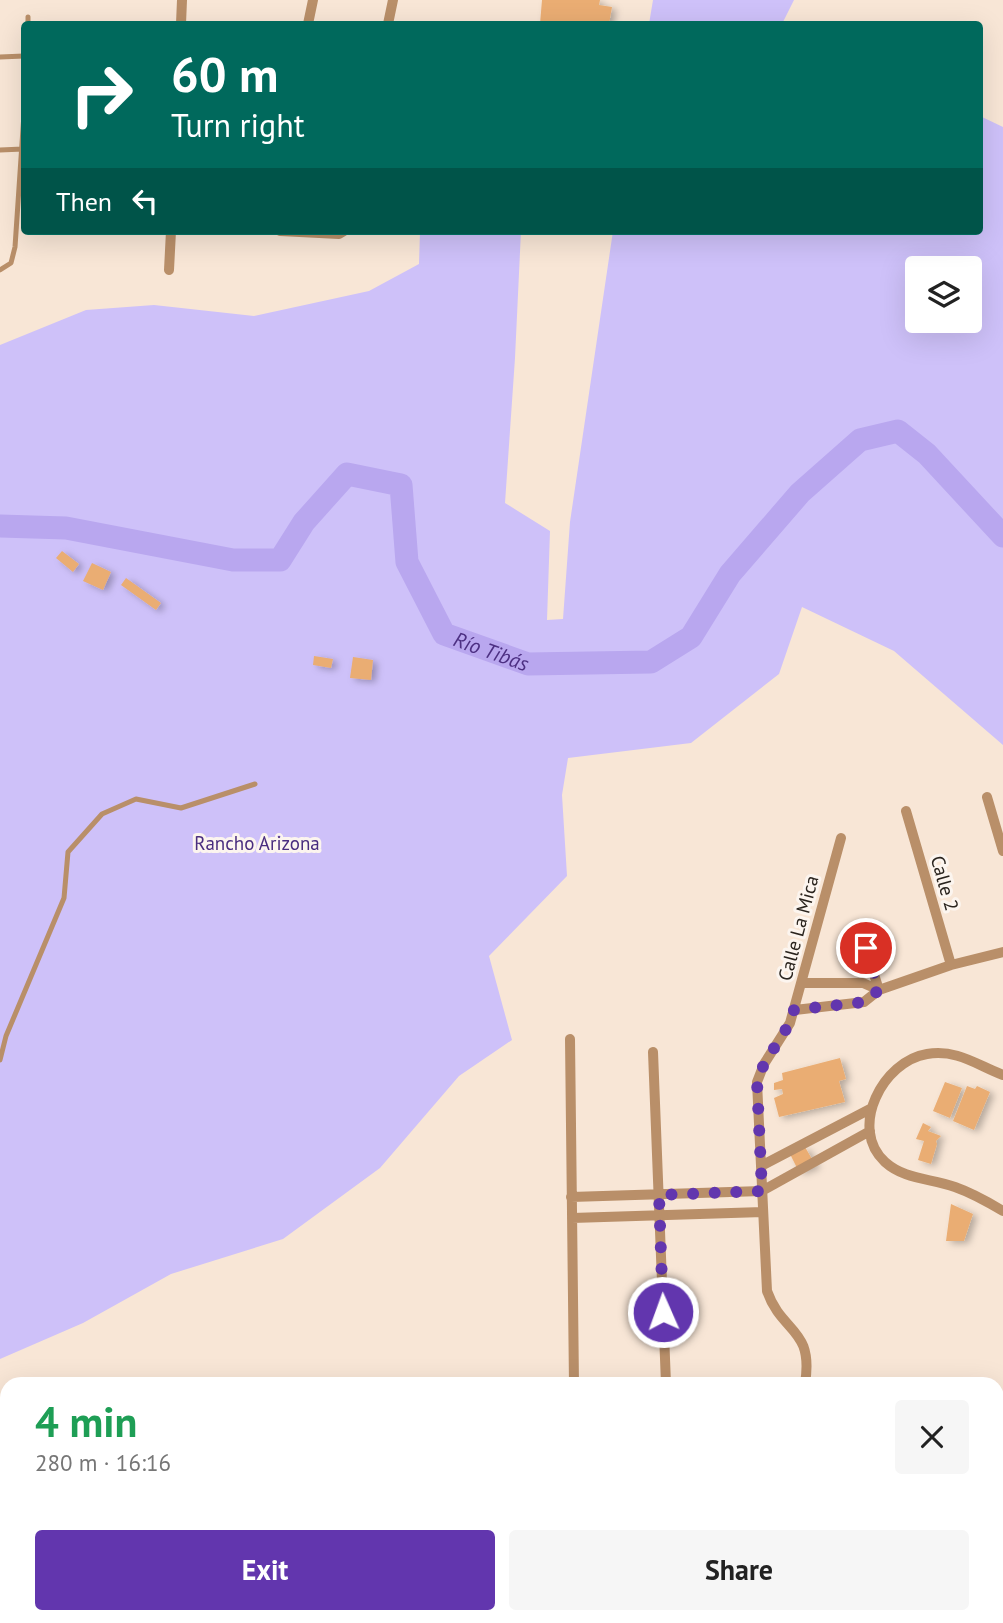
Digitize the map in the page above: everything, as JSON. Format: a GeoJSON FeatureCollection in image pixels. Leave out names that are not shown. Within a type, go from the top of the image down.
{"type":"FeatureCollection","features":[{"type":"Feature","properties":{"kind":"street"},"geometry":{"type":"LineString","coordinates":[[181,21],[182,0]]}},
{"type":"Feature","properties":{"kind":"street"},"geometry":{"type":"LineString","coordinates":[[309,21],[313,0]]}},
{"type":"Feature","properties":{"kind":"street"},"geometry":{"type":"LineString","coordinates":[[389,21],[393,0]]}},
{"type":"Feature","properties":{"kind":"street"},"geometry":{"type":"LineString","coordinates":[[169,270],[171,235]]}},
{"type":"Feature","properties":{"kind":"street"},"geometry":{"type":"LineString","coordinates":[[987,797],[1003,852]]}},
{"type":"Feature","properties":{"kind":"street","name":"Calle 2"},"geometry":{"type":"LineString","coordinates":[[906,811],[951,965]]}},
{"type":"Feature","properties":{"kind":"street","name":"Calle La Mica"},"geometry":{"type":"LineString","coordinates":[[806,1377],[808,1365],[804,1344],[773,1304],[767,1291],[757,1082],[764,1064],[790,1023],[841,838]]}},
{"type":"Feature","properties":{"kind":"street"},"geometry":{"type":"LineString","coordinates":[[859,928],[879,990]]}},
{"type":"Feature","properties":{"kind":"street"},"geometry":{"type":"LineString","coordinates":[[794,1010],[864,1002],[879,990],[951,965],[1003,952]]}},
{"type":"Feature","properties":{"kind":"street"},"geometry":{"type":"LineString","coordinates":[[801,983],[863,983],[879,990]]}},
{"type":"Feature","properties":{"kind":"street"},"geometry":{"type":"LineString","coordinates":[[570,1039],[574,1377]]}},
{"type":"Feature","properties":{"kind":"street"},"geometry":{"type":"LineString","coordinates":[[653,1052],[667,1377]]}},
{"type":"Feature","properties":{"kind":"street"},"geometry":{"type":"LineString","coordinates":[[1003,1075],[954,1054],[925,1054],[897,1068],[885,1082],[872,1108],[870,1131],[872,1143],[878,1153],[894,1169],[915,1178],[955,1187],[1003,1210]]}},
{"type":"Feature","properties":{"kind":"street"},"geometry":{"type":"LineString","coordinates":[[761,1166],[872,1108]]}},
{"type":"Feature","properties":{"kind":"street"},"geometry":{"type":"LineString","coordinates":[[572,1196],[762,1191],[870,1131]]}},
{"type":"Feature","properties":{"kind":"street"},"geometry":{"type":"LineString","coordinates":[[572,1218],[764,1212]]}},
{"type":"Feature","properties":{"kind":"lane"},"geometry":{"type":"LineString","coordinates":[[0,57],[21,56]]}},
{"type":"Feature","properties":{"kind":"lane"},"geometry":{"type":"LineString","coordinates":[[0,150],[21,149]]}},
{"type":"Feature","properties":{"kind":"lane"},"geometry":{"type":"LineString","coordinates":[[0,270],[11,263],[14,256],[21,173]]}},
{"type":"Feature","properties":{"kind":"lane"},"geometry":{"type":"LineString","coordinates":[[0,1060],[6,1036],[64,898],[68,852],[102,814],[136,799],[181,808],[255,784]]}},
{"type":"Feature","properties":{"kind":"green space"},"geometry":{"type":"Polygon","coordinates":[[[653,0],[794,0],[784,21],[650,21],[653,0]]]}},
{"type":"Feature","properties":{"kind":"green space","name":"Rancho Arizona"},"geometry":{"type":"Polygon","coordinates":[[[983,117],[1003,127],[1003,745],[894,651],[802,607],[779,674],[691,743],[568,758],[562,795],[567,876],[489,956],[512,1040],[459,1076],[380,1168],[283,1239],[171,1274],[83,1323],[0,1359],[0,345],[86,310],[154,305],[254,316],[369,291],[419,264],[420,235],[521,235],[505,503],[550,531],[547,620],[563,619],[570,522],[612,235],[983,235],[983,117]]]}},
{"type":"Feature","properties":{"kind":"building"},"geometry":{"type":"Polygon","coordinates":[[[542,0],[600,0],[599,5],[612,7],[610,21],[540,21],[542,0]]]}},
{"type":"Feature","properties":{"kind":"building"},"geometry":{"type":"Polygon","coordinates":[[[62,551],[79,564],[73,572],[56,558],[62,551]]]}},
{"type":"Feature","properties":{"kind":"building"},"geometry":{"type":"Polygon","coordinates":[[[92,563],[111,572],[103,590],[83,581],[92,563]]]}},
{"type":"Feature","properties":{"kind":"building"},"geometry":{"type":"Polygon","coordinates":[[[126,578],[161,603],[156,610],[121,585],[126,578]]]}},
{"type":"Feature","properties":{"kind":"building"},"geometry":{"type":"Polygon","coordinates":[[[314,656],[333,659],[331,668],[313,665],[314,656]]]}},
{"type":"Feature","properties":{"kind":"building"},"geometry":{"type":"Polygon","coordinates":[[[353,657],[373,660],[371,680],[350,678],[353,657]]]}},
{"type":"Feature","properties":{"kind":"building"},"geometry":{"type":"Polygon","coordinates":[[[840,1058],[846,1079],[839,1081],[845,1102],[779,1117],[774,1098],[783,1094],[782,1089],[774,1090],[774,1083],[783,1080],[782,1073],[840,1058]]]}},
{"type":"Feature","properties":{"kind":"building"},"geometry":{"type":"Polygon","coordinates":[[[945,1082],[962,1088],[950,1118],[933,1111],[945,1082]]]}},
{"type":"Feature","properties":{"kind":"building"},"geometry":{"type":"Polygon","coordinates":[[[967,1086],[975,1089],[977,1086],[990,1092],[974,1130],[953,1121],[967,1086]]]}},
{"type":"Feature","properties":{"kind":"building"},"geometry":{"type":"Polygon","coordinates":[[[923,1123],[931,1127],[928,1131],[941,1136],[936,1141],[931,1164],[918,1160],[924,1141],[916,1139],[923,1123]]]}},
{"type":"Feature","properties":{"kind":"building"},"geometry":{"type":"Polygon","coordinates":[[[805,1147],[816,1166],[799,1172],[790,1154],[805,1147]]]}},
{"type":"Feature","properties":{"kind":"building"},"geometry":{"type":"Polygon","coordinates":[[[951,1204],[973,1214],[964,1241],[946,1241],[951,1204]]]}},
{"type":"Feature","properties":{"kind":"waterway","name":"Río Tibás"},"geometry":{"type":"LineString","coordinates":[[0,526],[66,528],[233,560],[280,560],[304,522],[347,474],[401,485],[407,562],[444,634],[528,664],[651,662],[691,637],[730,574],[800,493],[860,440],[898,431],[927,454],[1003,536]]}},
{"type":"Feature","properties":{"kind":"route"},"geometry":{"type":"LineString","coordinates":[[663,1312],[659,1195],[762,1191],[757,1082],[764,1064],[790,1023],[794,1010],[864,1002],[879,990],[866,948]]}}]}
